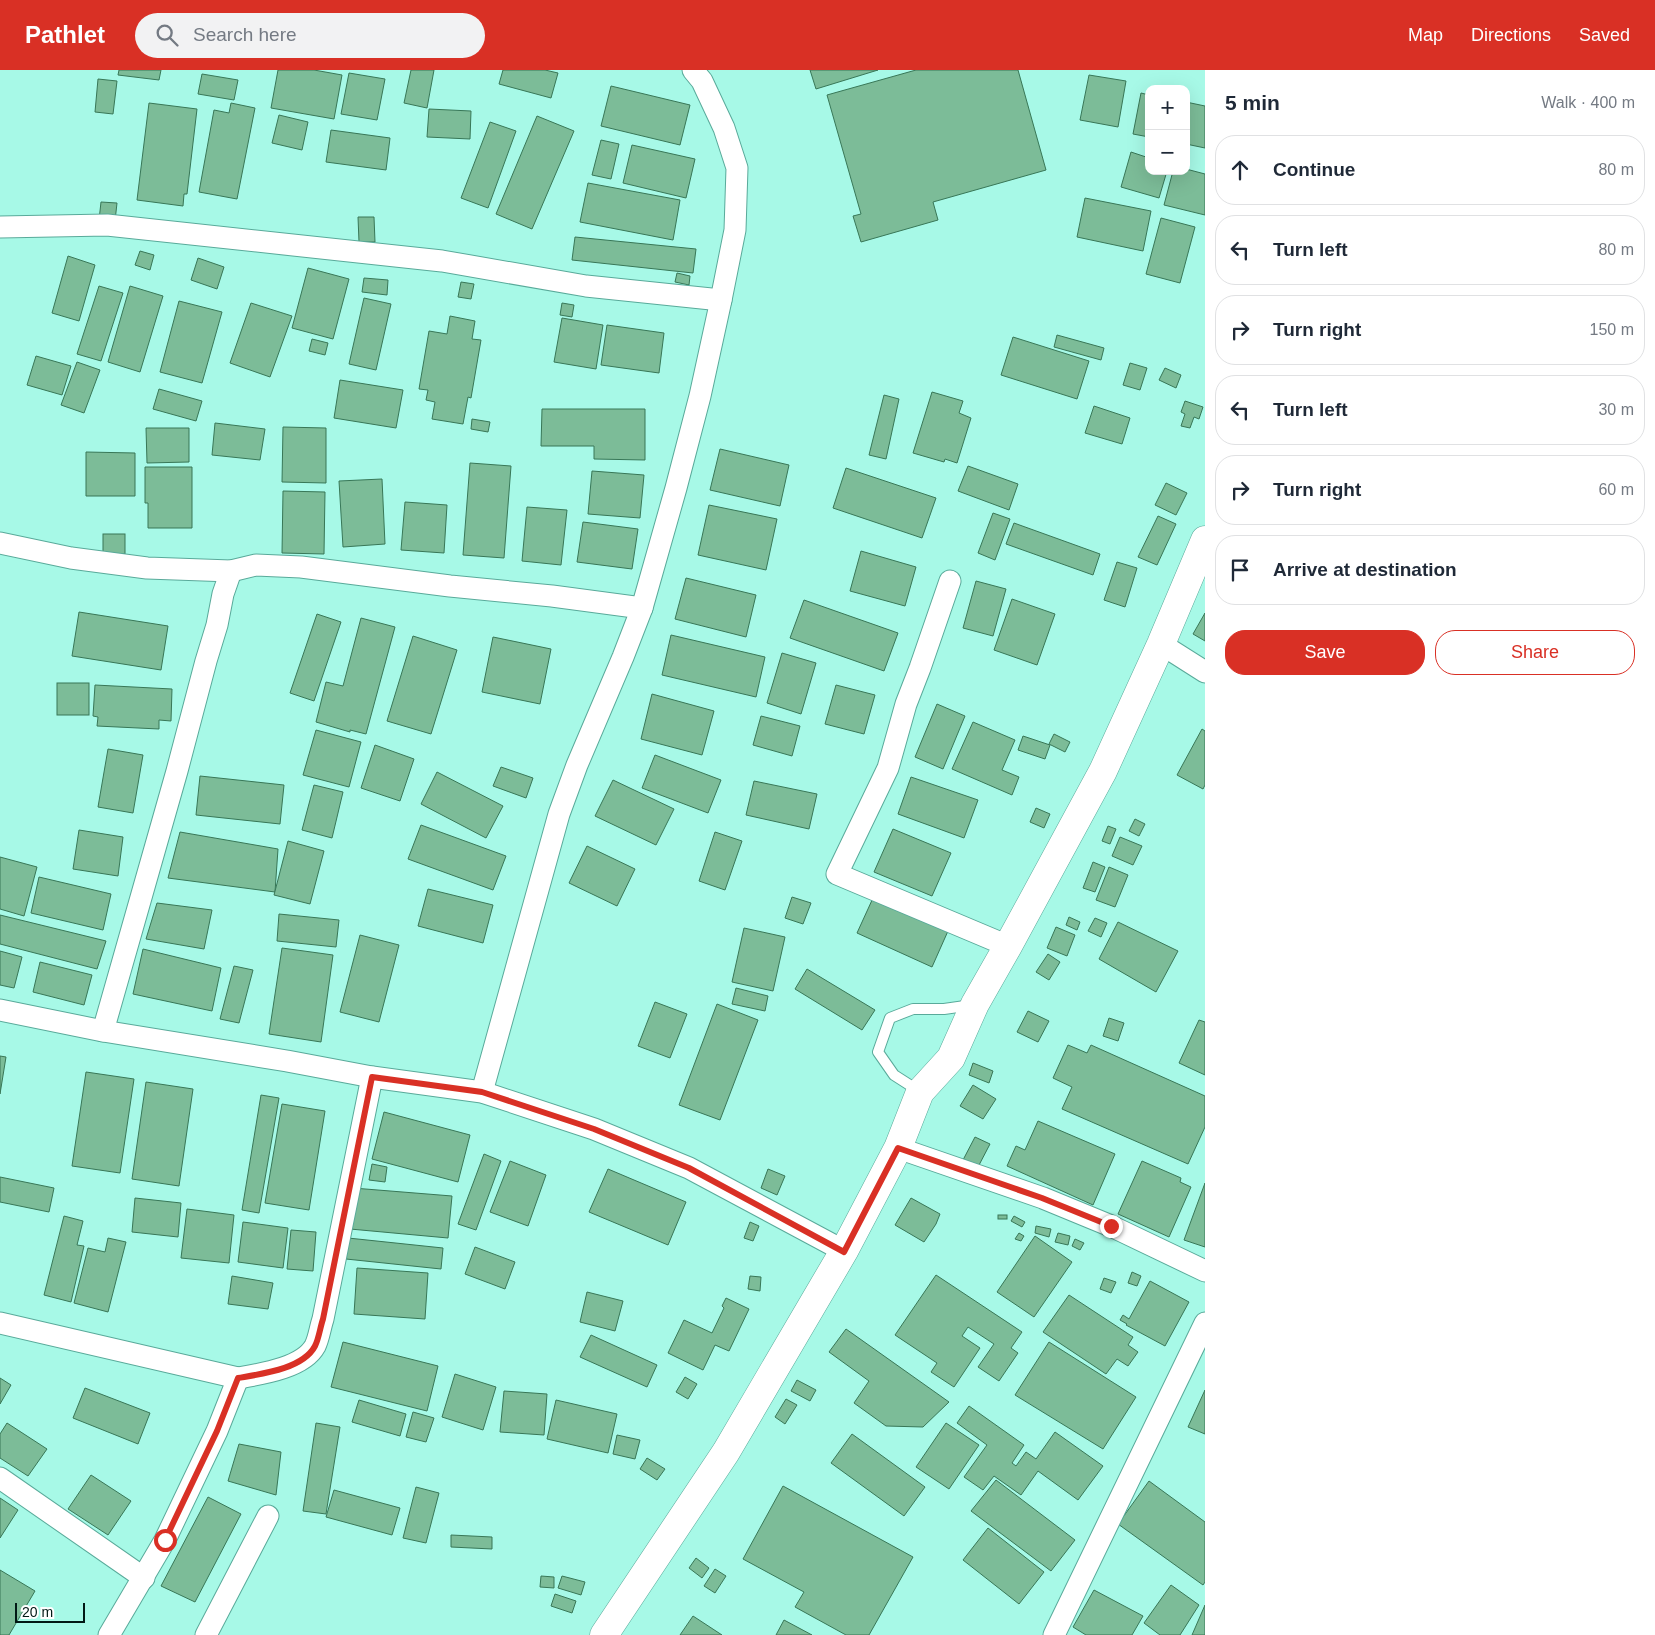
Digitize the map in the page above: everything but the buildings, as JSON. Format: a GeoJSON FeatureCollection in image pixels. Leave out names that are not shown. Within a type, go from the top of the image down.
{"type":"FeatureCollection","features":[{"type":"Feature","properties":{"kind":"main road"},"geometry":{"type":"LineString","coordinates":[[604,1635],[726,1452],[844,1252],[898,1148],[920,1092],[951,1058],[974,1004],[1008,946],[1103,771],[1161,644],[1205,540]]}},
{"type":"Feature","properties":{"kind":"street"},"geometry":{"type":"LineString","coordinates":[[482,1092],[559,814],[577,765],[642,608],[700,396],[721,300],[735,230],[738,168],[724,128],[702,81],[693,70]]}},
{"type":"Feature","properties":{"kind":"street"},"geometry":{"type":"LineString","coordinates":[[0,227],[107,225],[442,262],[586,286],[721,300]]}},
{"type":"Feature","properties":{"kind":"street"},"geometry":{"type":"LineString","coordinates":[[0,542],[71,558],[137,567],[231,571],[256,565],[301,567],[642,608]]}},
{"type":"Feature","properties":{"kind":"street"},"geometry":{"type":"LineString","coordinates":[[103,1031],[177,771],[217,625],[223,594],[231,571]]}},
{"type":"Feature","properties":{"kind":"street"},"geometry":{"type":"LineString","coordinates":[[950,581],[906,704],[888,768],[837,874],[1008,946]]}},
{"type":"Feature","properties":{"kind":"street"},"geometry":{"type":"LineString","coordinates":[[1161,644],[1205,672]]}},
{"type":"Feature","properties":{"kind":"street"},"geometry":{"type":"LineString","coordinates":[[0,1010],[103,1031],[372,1077],[482,1092],[594,1129],[689,1168],[844,1252]]}},
{"type":"Feature","properties":{"kind":"street"},"geometry":{"type":"LineString","coordinates":[[0,1323],[238,1378],[265,1374],[298,1362],[308,1355],[315,1345],[323,1319],[372,1077]]}},
{"type":"Feature","properties":{"kind":"street"},"geometry":{"type":"LineString","coordinates":[[898,1148],[1042,1198],[1111,1226],[1205,1272]]}},
{"type":"Feature","properties":{"kind":"street"},"geometry":{"type":"LineString","coordinates":[[1054,1635],[1205,1323]]}},
{"type":"Feature","properties":{"kind":"street"},"geometry":{"type":"LineString","coordinates":[[109,1635],[165,1540],[217,1431],[238,1378]]}},
{"type":"Feature","properties":{"kind":"street"},"geometry":{"type":"LineString","coordinates":[[0,1478],[144,1578]]}},
{"type":"Feature","properties":{"kind":"street"},"geometry":{"type":"LineString","coordinates":[[206,1635],[268,1516]]}},
{"type":"Feature","properties":{"kind":"lane"},"geometry":{"type":"LineString","coordinates":[[920,1092],[894,1075],[878,1052],[890,1018],[913,1009],[944,1009],[974,1004]]}},
{"type":"Feature","properties":{"kind":"route"},"geometry":{"type":"LineString","coordinates":[[165,1540],[217,1431],[238,1378],[265,1374],[298,1362],[308,1355],[315,1345],[323,1319],[372,1077],[482,1092],[594,1129],[689,1168],[844,1252],[898,1148],[1042,1198],[1111,1226]]}}]}
